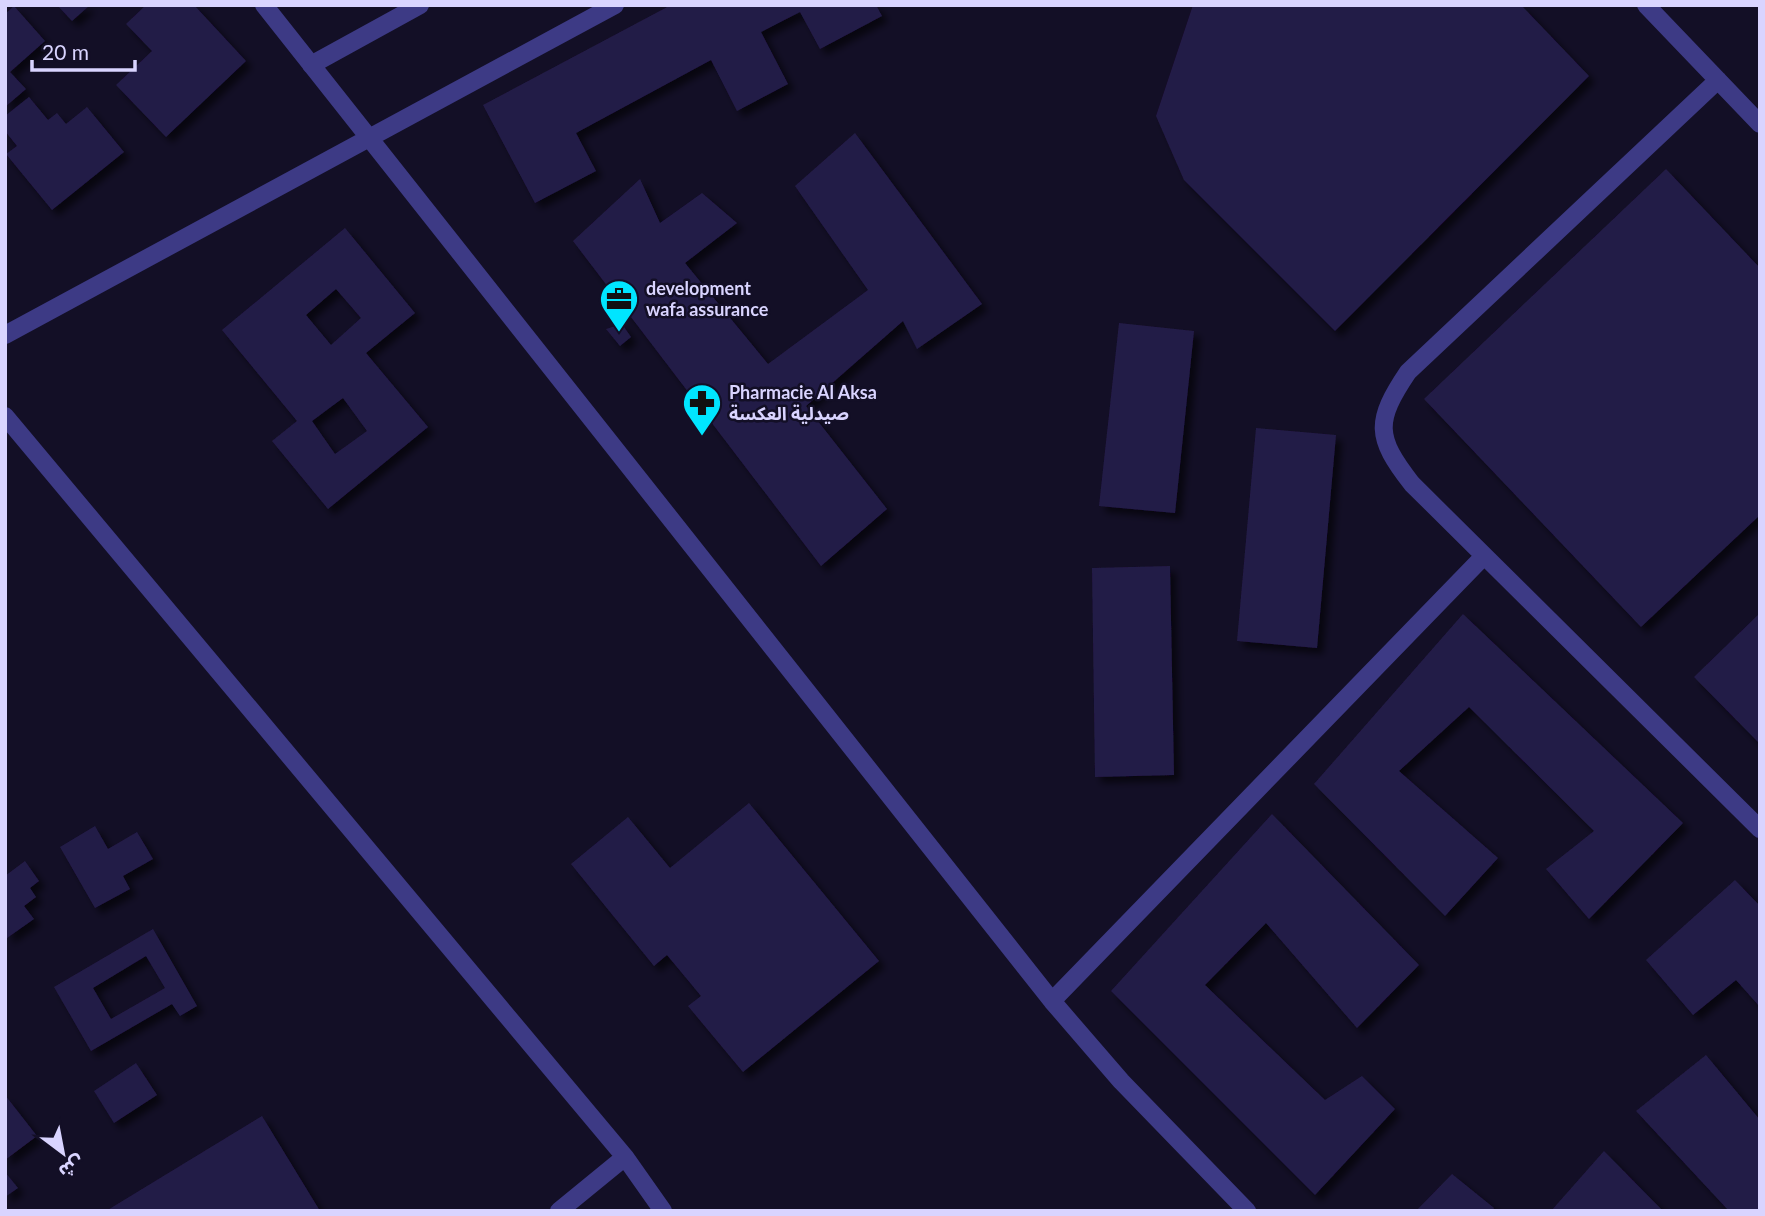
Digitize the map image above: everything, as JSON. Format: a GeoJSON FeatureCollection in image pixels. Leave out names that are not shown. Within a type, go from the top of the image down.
{"type":"FeatureCollection","features":[{"type":"Feature","properties":{"kind":"street"},"geometry":{"type":"LineString","coordinates":[[264,5],[1052,1000],[1121,1081],[1247,1211]]}},
{"type":"Feature","properties":{"kind":"street"},"geometry":{"type":"LineString","coordinates":[[311,65],[420,5]]}},
{"type":"Feature","properties":{"kind":"street"},"geometry":{"type":"LineString","coordinates":[[5,335],[615,5]]}},
{"type":"Feature","properties":{"kind":"street"},"geometry":{"type":"LineString","coordinates":[[1647,5],[1760,124]]}},
{"type":"Feature","properties":{"kind":"street"},"geometry":{"type":"LineString","coordinates":[[1718,80],[1408,372],[1386,406],[1382,423],[1390,455],[1412,484],[1760,830]]}},
{"type":"Feature","properties":{"kind":"street"},"geometry":{"type":"LineString","coordinates":[[5,416],[625,1157],[663,1211]]}},
{"type":"Feature","properties":{"kind":"street"},"geometry":{"type":"LineString","coordinates":[[1052,1000],[1483,557]]}},
{"type":"Feature","properties":{"kind":"street"},"geometry":{"type":"LineString","coordinates":[[559,1211],[625,1157]]}},
{"type":"Feature","properties":{"kind":"building"},"geometry":{"type":"Polygon","coordinates":[[[57,5],[90,5],[72,21],[57,5]]]}},
{"type":"Feature","properties":{"kind":"building"},"geometry":{"type":"Polygon","coordinates":[[[146,5],[194,5],[246,61],[166,137],[116,85],[152,51],[126,24],[146,5]]]}},
{"type":"Feature","properties":{"kind":"building"},"geometry":{"type":"Polygon","coordinates":[[[671,5],[876,5],[882,16],[820,49],[800,12],[761,32],[788,84],[737,111],[711,60],[576,133],[596,171],[535,203],[483,105],[671,5]]]}},
{"type":"Feature","properties":{"kind":"building"},"geometry":{"type":"Polygon","coordinates":[[[1193,5],[1521,5],[1589,76],[1335,331],[1184,180],[1156,116],[1193,5]]]}},
{"type":"Feature","properties":{"kind":"building"},"geometry":{"type":"Polygon","coordinates":[[[14,6],[45,41],[10,72],[26,89],[5,107],[5,14],[14,6]]]}},
{"type":"Feature","properties":{"kind":"building"},"geometry":{"type":"Polygon","coordinates":[[[29,97],[48,120],[57,113],[66,124],[87,107],[124,152],[52,210],[6,154],[17,146],[5,131],[5,116],[29,97]]]}},
{"type":"Feature","properties":{"kind":"building"},"geometry":{"type":"Polygon","coordinates":[[[855,133],[982,304],[917,349],[903,321],[806,406],[887,509],[821,566],[573,241],[640,179],[660,223],[702,193],[737,223],[685,263],[768,364],[868,290],[795,186],[855,133]]]}},
{"type":"Feature","properties":{"kind":"building"},"geometry":{"type":"Polygon","coordinates":[[[1666,169],[1760,268],[1760,515],[1641,627],[1424,399],[1666,169]]]}},
{"type":"Feature","properties":{"kind":"building"},"geometry":{"type":"Polygon","coordinates":[[[345,228],[415,313],[366,353],[428,427],[328,509],[272,441],[297,421],[222,330],[345,228]],[[336,289],[306,315],[331,345],[361,318],[336,289]],[[343,398],[312,421],[335,454],[367,431],[343,398]]]}},
{"type":"Feature","properties":{"kind":"building"},"geometry":{"type":"Polygon","coordinates":[[[1119,323],[1194,331],[1175,513],[1099,506],[1119,323]]]}},
{"type":"Feature","properties":{"kind":"building","name":"development wafa assurance"},"geometry":{"type":"Polygon","coordinates":[[[622,324],[631,337],[620,346],[606,329],[622,324]]]}},
{"type":"Feature","properties":{"kind":"building"},"geometry":{"type":"Polygon","coordinates":[[[1256,428],[1336,435],[1317,648],[1237,641],[1256,428]]]}},
{"type":"Feature","properties":{"kind":"building"},"geometry":{"type":"Polygon","coordinates":[[[1170,566],[1174,775],[1095,777],[1092,568],[1170,566]]]}},
{"type":"Feature","properties":{"kind":"building"},"geometry":{"type":"Polygon","coordinates":[[[1760,613],[1760,744],[1694,677],[1760,613]]]}},
{"type":"Feature","properties":{"kind":"building"},"geometry":{"type":"Polygon","coordinates":[[[1463,614],[1683,823],[1589,919],[1546,869],[1594,831],[1469,707],[1399,771],[1498,858],[1445,916],[1314,784],[1463,614]]]}},
{"type":"Feature","properties":{"kind":"building"},"geometry":{"type":"Polygon","coordinates":[[[749,803],[879,961],[743,1072],[688,1006],[701,996],[667,955],[654,966],[571,864],[628,817],[670,868],[749,803]]]}},
{"type":"Feature","properties":{"kind":"building"},"geometry":{"type":"Polygon","coordinates":[[[1272,814],[1419,965],[1357,1028],[1266,923],[1205,985],[1325,1100],[1362,1076],[1395,1109],[1315,1195],[1111,991],[1272,814]]]}},
{"type":"Feature","properties":{"kind":"building"},"geometry":{"type":"Polygon","coordinates":[[[95,826],[108,849],[137,832],[153,859],[123,876],[130,889],[95,908],[60,847],[95,826]]]}},
{"type":"Feature","properties":{"kind":"building"},"geometry":{"type":"Polygon","coordinates":[[[25,861],[39,881],[30,888],[36,897],[24,906],[34,919],[7,938],[5,876],[25,861]]]}},
{"type":"Feature","properties":{"kind":"building"},"geometry":{"type":"Polygon","coordinates":[[[1735,880],[1760,906],[1760,1007],[1736,980],[1693,1015],[1646,960],[1735,880]]]}},
{"type":"Feature","properties":{"kind":"building"},"geometry":{"type":"Polygon","coordinates":[[[153,929],[197,1006],[180,1016],[172,1004],[91,1051],[54,987],[153,929]],[[146,956],[93,988],[111,1019],[165,988],[146,956]]]}},
{"type":"Feature","properties":{"kind":"building"},"geometry":{"type":"Polygon","coordinates":[[[1706,1055],[1760,1120],[1760,1211],[1729,1211],[1636,1111],[1706,1055]]]}},
{"type":"Feature","properties":{"kind":"building"},"geometry":{"type":"Polygon","coordinates":[[[136,1063],[157,1095],[114,1123],[94,1091],[136,1063]]]}},
{"type":"Feature","properties":{"kind":"building"},"geometry":{"type":"Polygon","coordinates":[[[5,1095],[37,1136],[5,1160],[5,1095]]]}},
{"type":"Feature","properties":{"kind":"building"},"geometry":{"type":"Polygon","coordinates":[[[262,1116],[320,1211],[106,1211],[262,1116]]]}},
{"type":"Feature","properties":{"kind":"building"},"geometry":{"type":"Polygon","coordinates":[[[1604,1151],[1663,1211],[1551,1211],[1604,1151]]]}},
{"type":"Feature","properties":{"kind":"building"},"geometry":{"type":"Polygon","coordinates":[[[5,1172],[18,1188],[5,1197],[5,1172]]]}},
{"type":"Feature","properties":{"kind":"building"},"geometry":{"type":"Polygon","coordinates":[[[1452,1174],[1494,1208],[1492,1211],[1416,1211],[1452,1174]]]}},
{"type":"Feature","properties":{"kind":"place","name":"development wafa assurance"},"geometry":{"type":"Point","coordinates":[619,333]}},
{"type":"Feature","properties":{"kind":"place","name":"Pharmacie Al Aksa صيدلية العكسة"},"geometry":{"type":"Point","coordinates":[702,437]}}]}
